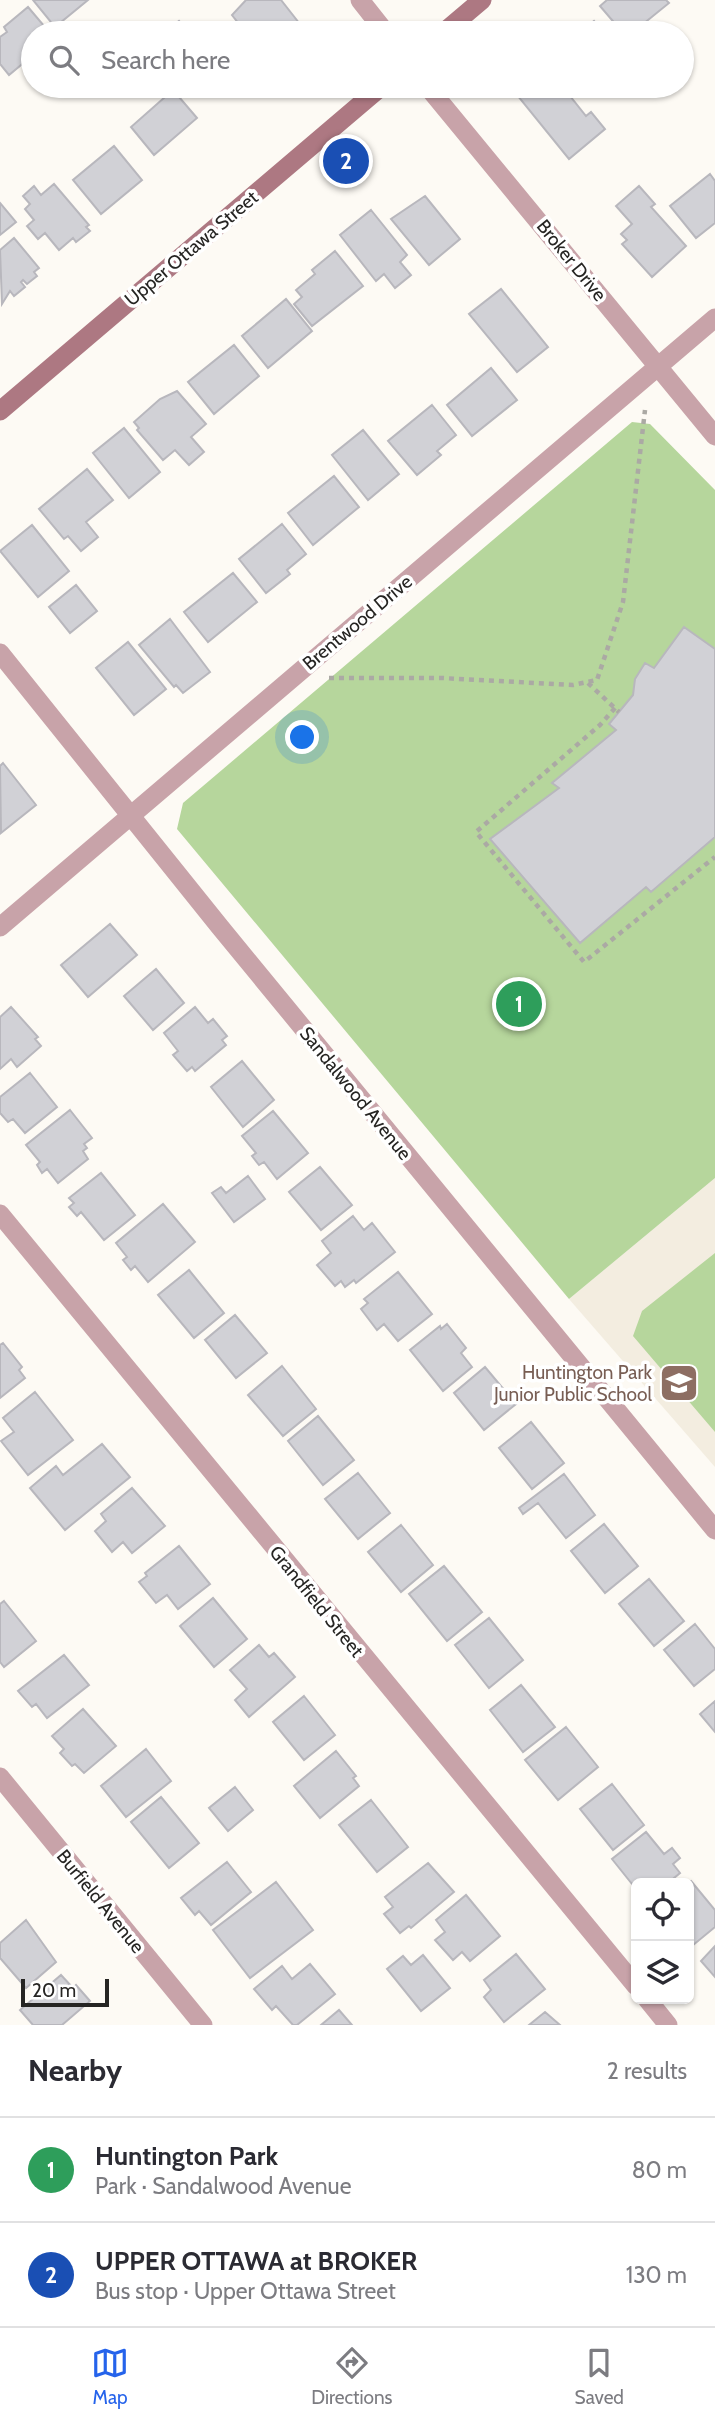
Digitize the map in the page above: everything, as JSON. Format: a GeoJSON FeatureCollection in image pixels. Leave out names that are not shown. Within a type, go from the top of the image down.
{"type":"FeatureCollection","features":[{"type":"Feature","properties":{"kind":"main road"},"geometry":{"type":"LineString","coordinates":[[457,21],[482,0]]}},
{"type":"Feature","properties":{"kind":"main road","name":"Upper Ottawa Street"},"geometry":{"type":"LineString","coordinates":[[0,411],[368,98]]}},
{"type":"Feature","properties":{"kind":"street"},"geometry":{"type":"LineString","coordinates":[[360,0],[377,21]]}},
{"type":"Feature","properties":{"kind":"street","name":"Broker Drive"},"geometry":{"type":"LineString","coordinates":[[438,98],[715,436]]}},
{"type":"Feature","properties":{"kind":"street","name":"Brentwood Drive"},"geometry":{"type":"LineString","coordinates":[[0,927],[715,318]]}},
{"type":"Feature","properties":{"kind":"street","name":"Sandalwood Avenue"},"geometry":{"type":"LineString","coordinates":[[0,653],[715,1530]]}},
{"type":"Feature","properties":{"kind":"street","name":"Grandfield Street"},"geometry":{"type":"LineString","coordinates":[[0,1214],[631,1980]]}},
{"type":"Feature","properties":{"kind":"street","name":"Burfield Avenue"},"geometry":{"type":"LineString","coordinates":[[0,1777],[203,2025]]}},
{"type":"Feature","properties":{"kind":"street"},"geometry":{"type":"LineString","coordinates":[[651,2004],[668,2025]]}},
{"type":"Feature","properties":{"kind":"path"},"geometry":{"type":"LineString","coordinates":[[292,678],[442,678],[573,685],[597,680],[623,602],[645,404]]}},
{"type":"Feature","properties":{"kind":"path"},"geometry":{"type":"LineString","coordinates":[[587,682],[617,710],[476,832],[584,962],[715,857]]}},
{"type":"Feature","properties":{"kind":"shaded area","name":"Huntington Park Junior Public School"},"geometry":{"type":"Polygon","coordinates":[[[715,1178],[715,1467],[569,1299],[715,1178]]]}},
{"type":"Feature","properties":{"kind":"green space"},"geometry":{"type":"Polygon","coordinates":[[[632,422],[650,424],[715,490],[715,1178],[569,1299],[177,829],[183,803],[632,422]]]}},
{"type":"Feature","properties":{"kind":"green space"},"geometry":{"type":"Polygon","coordinates":[[[715,1253],[715,1432],[633,1336],[642,1311],[715,1253]]]}},
{"type":"Feature","properties":{"kind":"building"},"geometry":{"type":"Polygon","coordinates":[[[33,0],[88,0],[62,21],[50,21],[33,0]]]}},
{"type":"Feature","properties":{"kind":"building"},"geometry":{"type":"Polygon","coordinates":[[[246,0],[281,0],[298,21],[237,21],[232,15],[246,0]]]}},
{"type":"Feature","properties":{"kind":"building"},"geometry":{"type":"Polygon","coordinates":[[[607,0],[666,0],[669,3],[647,21],[613,21],[600,6],[607,0]]]}},
{"type":"Feature","properties":{"kind":"building"},"geometry":{"type":"Polygon","coordinates":[[[28,7],[40,21],[21,21],[21,65],[9,75],[0,64],[0,37],[7,32],[4,27],[28,7]]]}},
{"type":"Feature","properties":{"kind":"building"},"geometry":{"type":"Polygon","coordinates":[[[164,98],[180,98],[197,118],[154,155],[131,127],[164,98]]]}},
{"type":"Feature","properties":{"kind":"building"},"geometry":{"type":"Polygon","coordinates":[[[519,98],[572,98],[586,116],[591,112],[605,129],[569,159],[519,98]]]}},
{"type":"Feature","properties":{"kind":"building"},"geometry":{"type":"Polygon","coordinates":[[[114,146],[142,180],[101,214],[73,180],[114,146]]]}},
{"type":"Feature","properties":{"kind":"building"},"geometry":{"type":"Polygon","coordinates":[[[710,174],[715,181],[715,223],[696,238],[670,206],[710,174]]]}},
{"type":"Feature","properties":{"kind":"building"},"geometry":{"type":"Polygon","coordinates":[[[54,184],[89,225],[86,227],[90,231],[76,242],[73,238],[59,250],[45,233],[38,239],[27,226],[34,220],[25,209],[30,204],[23,196],[34,186],[41,195],[54,184]]]}},
{"type":"Feature","properties":{"kind":"building"},"geometry":{"type":"Polygon","coordinates":[[[639,186],[655,204],[651,207],[686,246],[652,277],[622,244],[627,240],[621,234],[632,224],[616,206],[639,186]]]}},
{"type":"Feature","properties":{"kind":"building"},"geometry":{"type":"Polygon","coordinates":[[[425,196],[460,239],[429,265],[391,219],[425,196]]]}},
{"type":"Feature","properties":{"kind":"building"},"geometry":{"type":"Polygon","coordinates":[[[0,203],[16,222],[0,235],[0,203]]]}},
{"type":"Feature","properties":{"kind":"building"},"geometry":{"type":"Polygon","coordinates":[[[371,210],[407,255],[400,262],[411,275],[395,288],[384,274],[376,281],[340,235],[371,210]]]}},
{"type":"Feature","properties":{"kind":"building"},"geometry":{"type":"Polygon","coordinates":[[[14,238],[39,268],[34,272],[37,276],[27,284],[23,280],[21,282],[25,287],[14,296],[10,291],[2,304],[0,250],[14,238]]]}},
{"type":"Feature","properties":{"kind":"building"},"geometry":{"type":"Polygon","coordinates":[[[335,251],[363,286],[312,326],[294,304],[302,297],[296,290],[315,274],[312,270],[335,251]]]}},
{"type":"Feature","properties":{"kind":"building"},"geometry":{"type":"Polygon","coordinates":[[[501,289],[548,347],[517,372],[469,314],[501,289]]]}},
{"type":"Feature","properties":{"kind":"building"},"geometry":{"type":"Polygon","coordinates":[[[286,299],[312,331],[268,368],[242,336],[286,299]]]}},
{"type":"Feature","properties":{"kind":"building"},"geometry":{"type":"Polygon","coordinates":[[[234,345],[259,376],[214,414],[188,382],[234,345]]]}},
{"type":"Feature","properties":{"kind":"building"},"geometry":{"type":"Polygon","coordinates":[[[491,368],[517,400],[472,436],[447,405],[491,368]]]}},
{"type":"Feature","properties":{"kind":"building"},"geometry":{"type":"Polygon","coordinates":[[[177,391],[206,424],[191,437],[204,452],[189,465],[175,450],[163,460],[137,430],[139,428],[134,422],[160,399],[177,391]]]}},
{"type":"Feature","properties":{"kind":"building"},"geometry":{"type":"Polygon","coordinates":[[[432,405],[456,435],[437,451],[441,455],[417,475],[388,441],[432,405]]]}},
{"type":"Feature","properties":{"kind":"building"},"geometry":{"type":"Polygon","coordinates":[[[124,428],[160,472],[129,498],[93,453],[124,428]]]}},
{"type":"Feature","properties":{"kind":"building"},"geometry":{"type":"Polygon","coordinates":[[[363,430],[399,474],[368,500],[332,455],[363,430]]]}},
{"type":"Feature","properties":{"kind":"building"},"geometry":{"type":"Polygon","coordinates":[[[87,469],[113,500],[86,522],[98,537],[81,551],[68,536],[64,539],[39,509],[87,469]]]}},
{"type":"Feature","properties":{"kind":"building"},"geometry":{"type":"Polygon","coordinates":[[[334,476],[359,507],[313,545],[288,513],[334,476]]]}},
{"type":"Feature","properties":{"kind":"building"},"geometry":{"type":"Polygon","coordinates":[[[282,524],[306,554],[287,570],[290,574],[266,593],[239,559],[282,524]]]}},
{"type":"Feature","properties":{"kind":"building"},"geometry":{"type":"Polygon","coordinates":[[[32,525],[69,571],[38,597],[0,551],[32,525]]]}},
{"type":"Feature","properties":{"kind":"building"},"geometry":{"type":"Polygon","coordinates":[[[233,573],[257,602],[208,642],[184,612],[233,573]]]}},
{"type":"Feature","properties":{"kind":"building"},"geometry":{"type":"Polygon","coordinates":[[[76,585],[97,611],[70,633],[49,607],[76,585]]]}},
{"type":"Feature","properties":{"kind":"building"},"geometry":{"type":"Polygon","coordinates":[[[170,619],[210,672],[183,693],[176,685],[174,687],[139,645],[170,619]]]}},
{"type":"Feature","properties":{"kind":"building"},"geometry":{"type":"Polygon","coordinates":[[[684,627],[715,649],[715,837],[651,892],[646,887],[580,943],[490,839],[559,788],[552,783],[616,730],[609,724],[633,695],[635,679],[645,663],[654,668],[684,627]]]}},
{"type":"Feature","properties":{"kind":"building"},"geometry":{"type":"Polygon","coordinates":[[[128,642],[166,689],[134,715],[96,668],[128,642]]]}},
{"type":"Feature","properties":{"kind":"building"},"geometry":{"type":"Polygon","coordinates":[[[3,763],[36,805],[1,833],[0,766],[3,763]]]}},
{"type":"Feature","properties":{"kind":"building"},"geometry":{"type":"Polygon","coordinates":[[[110,924],[137,955],[88,997],[61,965],[110,924]]]}},
{"type":"Feature","properties":{"kind":"building"},"geometry":{"type":"Polygon","coordinates":[[[156,969],[184,1003],[153,1030],[124,996],[156,969]]]}},
{"type":"Feature","properties":{"kind":"building"},"geometry":{"type":"Polygon","coordinates":[[[11,1007],[38,1037],[35,1039],[41,1046],[17,1067],[11,1059],[0,1069],[0,1017],[11,1007]]]}},
{"type":"Feature","properties":{"kind":"building"},"geometry":{"type":"Polygon","coordinates":[[[195,1007],[208,1023],[213,1019],[227,1036],[222,1040],[226,1045],[195,1071],[192,1067],[187,1071],[173,1055],[178,1051],[164,1033],[195,1007]]]}},
{"type":"Feature","properties":{"kind":"building"},"geometry":{"type":"Polygon","coordinates":[[[242,1061],[274,1100],[243,1127],[211,1087],[242,1061]]]}},
{"type":"Feature","properties":{"kind":"building"},"geometry":{"type":"Polygon","coordinates":[[[30,1073],[57,1107],[25,1133],[13,1119],[8,1122],[0,1113],[0,1097],[30,1073]]]}},
{"type":"Feature","properties":{"kind":"building"},"geometry":{"type":"Polygon","coordinates":[[[70,1110],[92,1138],[84,1144],[87,1148],[83,1151],[88,1159],[58,1183],[47,1169],[42,1173],[37,1165],[40,1162],[26,1145],[70,1110]]]}},
{"type":"Feature","properties":{"kind":"building"},"geometry":{"type":"Polygon","coordinates":[[[273,1111],[308,1153],[277,1179],[264,1162],[259,1165],[252,1156],[256,1153],[242,1136],[273,1111]]]}},
{"type":"Feature","properties":{"kind":"building"},"geometry":{"type":"Polygon","coordinates":[[[320,1167],[352,1205],[321,1230],[289,1192],[320,1167]]]}},
{"type":"Feature","properties":{"kind":"building"},"geometry":{"type":"Polygon","coordinates":[[[101,1173],[135,1215],[104,1240],[81,1212],[77,1216],[69,1207],[74,1203],[69,1198],[101,1173]]]}},
{"type":"Feature","properties":{"kind":"building"},"geometry":{"type":"Polygon","coordinates":[[[248,1176],[265,1199],[234,1222],[212,1193],[221,1187],[226,1193],[248,1176]]]}},
{"type":"Feature","properties":{"kind":"building"},"geometry":{"type":"Polygon","coordinates":[[[163,1204],[195,1242],[148,1282],[135,1266],[131,1270],[123,1260],[127,1257],[116,1243],[163,1204]]]}},
{"type":"Feature","properties":{"kind":"building"},"geometry":{"type":"Polygon","coordinates":[[[353,1216],[364,1230],[372,1223],[395,1252],[356,1283],[354,1280],[345,1287],[341,1281],[335,1286],[317,1265],[331,1253],[322,1241],[353,1216]]]}},
{"type":"Feature","properties":{"kind":"building"},"geometry":{"type":"Polygon","coordinates":[[[189,1270],[224,1313],[194,1338],[158,1295],[189,1270]]]}},
{"type":"Feature","properties":{"kind":"building"},"geometry":{"type":"Polygon","coordinates":[[[398,1272],[432,1314],[398,1341],[384,1324],[377,1330],[361,1309],[368,1303],[364,1299],[398,1272]]]}},
{"type":"Feature","properties":{"kind":"building"},"geometry":{"type":"Polygon","coordinates":[[[235,1315],[267,1353],[236,1378],[205,1340],[235,1315]]]}},
{"type":"Feature","properties":{"kind":"building"},"geometry":{"type":"Polygon","coordinates":[[[447,1324],[466,1348],[461,1353],[472,1367],[443,1391],[410,1350],[440,1326],[441,1329],[447,1324]]]}},
{"type":"Feature","properties":{"kind":"building"},"geometry":{"type":"Polygon","coordinates":[[[3,1343],[22,1367],[19,1370],[25,1378],[0,1398],[0,1345],[3,1343]]]}},
{"type":"Feature","properties":{"kind":"building"},"geometry":{"type":"Polygon","coordinates":[[[282,1366],[316,1409],[283,1436],[248,1395],[282,1366]]]}},
{"type":"Feature","properties":{"kind":"building"},"geometry":{"type":"Polygon","coordinates":[[[485,1367],[516,1404],[484,1430],[454,1393],[485,1367]]]}},
{"type":"Feature","properties":{"kind":"building"},"geometry":{"type":"Polygon","coordinates":[[[35,1392],[73,1440],[28,1475],[1,1441],[14,1432],[3,1418],[35,1392]]]}},
{"type":"Feature","properties":{"kind":"building"},"geometry":{"type":"Polygon","coordinates":[[[318,1416],[354,1460],[323,1485],[288,1441],[318,1416]]]}},
{"type":"Feature","properties":{"kind":"building"},"geometry":{"type":"Polygon","coordinates":[[[531,1422],[564,1463],[532,1489],[499,1448],[531,1422]]]}},
{"type":"Feature","properties":{"kind":"building"},"geometry":{"type":"Polygon","coordinates":[[[102,1444],[130,1477],[65,1530],[30,1488],[56,1466],[63,1475],[102,1444]]]}},
{"type":"Feature","properties":{"kind":"building"},"geometry":{"type":"Polygon","coordinates":[[[358,1473],[390,1513],[358,1539],[325,1499],[358,1473]]]}},
{"type":"Feature","properties":{"kind":"building"},"geometry":{"type":"Polygon","coordinates":[[[564,1474],[595,1515],[566,1538],[538,1503],[523,1514],[519,1508],[564,1474]]]}},
{"type":"Feature","properties":{"kind":"building"},"geometry":{"type":"Polygon","coordinates":[[[132,1488],[165,1526],[132,1553],[123,1542],[112,1552],[95,1531],[106,1521],[101,1514],[132,1488]]]}},
{"type":"Feature","properties":{"kind":"building"},"geometry":{"type":"Polygon","coordinates":[[[604,1524],[638,1566],[605,1593],[571,1551],[604,1524]]]}},
{"type":"Feature","properties":{"kind":"building"},"geometry":{"type":"Polygon","coordinates":[[[401,1525],[433,1565],[401,1592],[368,1552],[401,1525]]]}},
{"type":"Feature","properties":{"kind":"building"},"geometry":{"type":"Polygon","coordinates":[[[179,1546],[210,1584],[178,1609],[167,1595],[156,1603],[139,1582],[147,1576],[145,1573],[179,1546]]]}},
{"type":"Feature","properties":{"kind":"building"},"geometry":{"type":"Polygon","coordinates":[[[444,1566],[482,1612],[447,1641],[409,1594],[444,1566]]]}},
{"type":"Feature","properties":{"kind":"building"},"geometry":{"type":"Polygon","coordinates":[[[649,1579],[684,1621],[654,1646],[619,1604],[649,1579]]]}},
{"type":"Feature","properties":{"kind":"building"},"geometry":{"type":"Polygon","coordinates":[[[213,1598],[247,1639],[214,1667],[180,1626],[213,1598]]]}},
{"type":"Feature","properties":{"kind":"building"},"geometry":{"type":"Polygon","coordinates":[[[4,1601],[36,1641],[4,1667],[0,1662],[0,1604],[4,1601]]]}},
{"type":"Feature","properties":{"kind":"building"},"geometry":{"type":"Polygon","coordinates":[[[489,1618],[523,1660],[489,1688],[455,1645],[489,1618]]]}},
{"type":"Feature","properties":{"kind":"building"},"geometry":{"type":"Polygon","coordinates":[[[695,1624],[715,1649],[715,1669],[694,1686],[664,1650],[695,1624]]]}},
{"type":"Feature","properties":{"kind":"building"},"geometry":{"type":"Polygon","coordinates":[[[259,1645],[269,1657],[274,1653],[295,1677],[249,1717],[235,1700],[247,1689],[230,1670],[259,1645]]]}},
{"type":"Feature","properties":{"kind":"building"},"geometry":{"type":"Polygon","coordinates":[[[64,1655],[89,1685],[47,1718],[36,1704],[32,1707],[18,1691],[64,1655]]]}},
{"type":"Feature","properties":{"kind":"building"},"geometry":{"type":"Polygon","coordinates":[[[521,1685],[555,1727],[523,1752],[490,1710],[521,1685]]]}},
{"type":"Feature","properties":{"kind":"building"},"geometry":{"type":"Polygon","coordinates":[[[304,1696],[335,1735],[304,1760],[273,1722],[304,1696]]]}},
{"type":"Feature","properties":{"kind":"building"},"geometry":{"type":"Polygon","coordinates":[[[715,1701],[715,1732],[700,1714],[715,1701]]]}},
{"type":"Feature","properties":{"kind":"building"},"geometry":{"type":"Polygon","coordinates":[[[83,1709],[116,1746],[84,1773],[75,1764],[72,1766],[60,1753],[64,1749],[52,1736],[83,1709]]]}},
{"type":"Feature","properties":{"kind":"building"},"geometry":{"type":"Polygon","coordinates":[[[566,1727],[598,1767],[558,1800],[525,1760],[566,1727]]]}},
{"type":"Feature","properties":{"kind":"building"},"geometry":{"type":"Polygon","coordinates":[[[146,1749],[171,1781],[126,1817],[101,1786],[146,1749]]]}},
{"type":"Feature","properties":{"kind":"building"},"geometry":{"type":"Polygon","coordinates":[[[336,1751],[356,1776],[353,1778],[359,1786],[320,1818],[294,1786],[336,1751]]]}},
{"type":"Feature","properties":{"kind":"building"},"geometry":{"type":"Polygon","coordinates":[[[612,1784],[644,1825],[613,1850],[580,1809],[612,1784]]]}},
{"type":"Feature","properties":{"kind":"building"},"geometry":{"type":"Polygon","coordinates":[[[235,1787],[253,1810],[228,1831],[209,1808],[235,1787]]]}},
{"type":"Feature","properties":{"kind":"building"},"geometry":{"type":"Polygon","coordinates":[[[161,1797],[199,1843],[169,1868],[131,1822],[161,1797]]]}},
{"type":"Feature","properties":{"kind":"building"},"geometry":{"type":"Polygon","coordinates":[[[371,1800],[408,1847],[377,1872],[339,1825],[371,1800]]]}},
{"type":"Feature","properties":{"kind":"building"},"geometry":{"type":"Polygon","coordinates":[[[646,1832],[664,1854],[672,1848],[680,1858],[673,1864],[680,1873],[674,1878],[631,1878],[631,1883],[612,1859],[646,1832]]]}},
{"type":"Feature","properties":{"kind":"building"},"geometry":{"type":"Polygon","coordinates":[[[227,1862],[251,1892],[211,1925],[199,1911],[195,1915],[181,1898],[227,1862]]]}},
{"type":"Feature","properties":{"kind":"building"},"geometry":{"type":"Polygon","coordinates":[[[428,1863],[454,1892],[411,1928],[409,1926],[400,1933],[384,1914],[393,1907],[385,1897],[428,1863]]]}},
{"type":"Feature","properties":{"kind":"building"},"geometry":{"type":"Polygon","coordinates":[[[276,1882],[313,1930],[250,1978],[213,1930],[276,1882]]]}},
{"type":"Feature","properties":{"kind":"building"},"geometry":{"type":"Polygon","coordinates":[[[694,1885],[715,1910],[715,1927],[694,1944],[694,1885]]]}},
{"type":"Feature","properties":{"kind":"building"},"geometry":{"type":"Polygon","coordinates":[[[466,1895],[500,1936],[470,1961],[462,1952],[453,1960],[435,1940],[445,1932],[436,1920],[466,1895]]]}},
{"type":"Feature","properties":{"kind":"building"},"geometry":{"type":"Polygon","coordinates":[[[26,1920],[56,1962],[26,1988],[0,1958],[0,1943],[26,1920]]]}},
{"type":"Feature","properties":{"kind":"building"},"geometry":{"type":"Polygon","coordinates":[[[715,1946],[715,1977],[701,1961],[715,1946]]]}},
{"type":"Feature","properties":{"kind":"building"},"geometry":{"type":"Polygon","coordinates":[[[516,1954],[545,1989],[504,2022],[484,1997],[491,1990],[484,1980],[516,1954]]]}},
{"type":"Feature","properties":{"kind":"building"},"geometry":{"type":"Polygon","coordinates":[[[423,1955],[450,1988],[421,2011],[387,1969],[403,1956],[411,1965],[423,1955]]]}},
{"type":"Feature","properties":{"kind":"building"},"geometry":{"type":"Polygon","coordinates":[[[310,1964],[335,1994],[297,2025],[293,2025],[276,2006],[272,2010],[254,1989],[282,1966],[292,1979],[310,1964]]]}},
{"type":"Feature","properties":{"kind":"building"},"geometry":{"type":"Polygon","coordinates":[[[61,1975],[73,1988],[76,1985],[90,2001],[62,2025],[33,2025],[20,2010],[61,1975]]]}},
{"type":"Feature","properties":{"kind":"building"},"geometry":{"type":"Polygon","coordinates":[[[339,2010],[352,2025],[321,2025],[339,2010]]]}},
{"type":"Feature","properties":{"kind":"building"},"geometry":{"type":"Polygon","coordinates":[[[545,2012],[560,2025],[529,2025],[545,2012]]]}},
{"type":"Feature","properties":{"kind":"place","name":"UPPER OTTAWA at BROKER"},"geometry":{"type":"Point","coordinates":[346,161]}},
{"type":"Feature","properties":{"kind":"place","name":"Huntington Park"},"geometry":{"type":"Point","coordinates":[519,1004]}},
{"type":"Feature","properties":{"kind":"place","name":"Huntington Park Junior Public School"},"geometry":{"type":"Point","coordinates":[679,1383]}}]}
